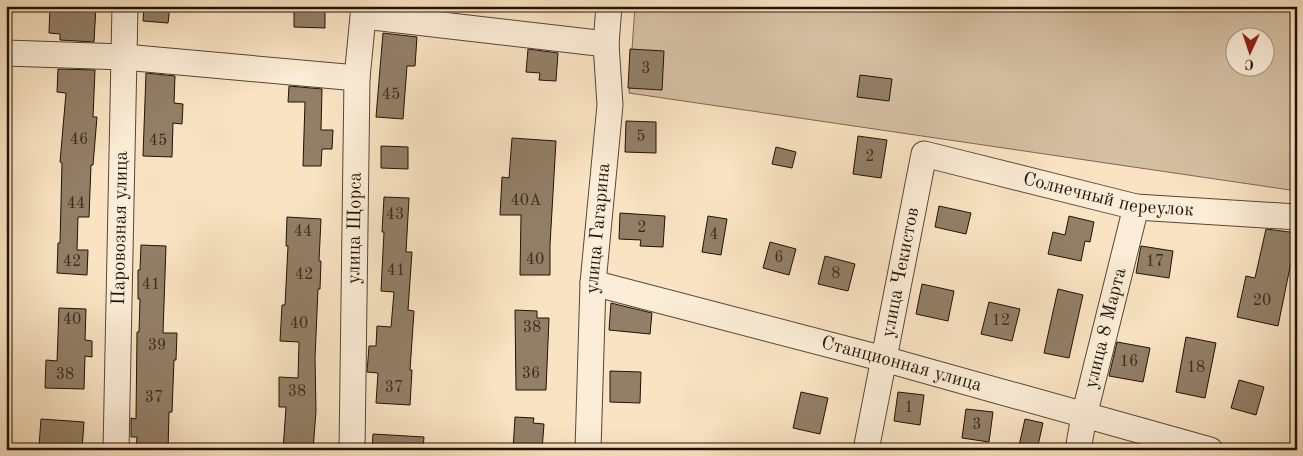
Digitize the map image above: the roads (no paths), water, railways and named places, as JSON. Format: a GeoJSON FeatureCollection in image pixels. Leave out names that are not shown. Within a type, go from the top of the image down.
{"type":"FeatureCollection","features":[{"type":"Feature","properties":{"kind":"street","name":"Паровозная улица"},"geometry":{"type":"LineString","coordinates":[[116,450],[125,6]]}},
{"type":"Feature","properties":{"kind":"street","name":"улица Гагарина"},"geometry":{"type":"LineString","coordinates":[[588,450],[593,283],[610,105],[606,44],[609,6]]}},
{"type":"Feature","properties":{"kind":"street"},"geometry":{"type":"LineString","coordinates":[[364,11],[606,44]]}},
{"type":"Feature","properties":{"kind":"street","name":"улица Щорса"},"geometry":{"type":"LineString","coordinates":[[352,450],[357,78],[364,11]]}},
{"type":"Feature","properties":{"kind":"street"},"geometry":{"type":"LineString","coordinates":[[6,53],[124,57],[357,78]]}},
{"type":"Feature","properties":{"kind":"street","name":"Солнечный переулок"},"geometry":{"type":"LineString","coordinates":[[924,154],[1136,207],[1297,217]]}},
{"type":"Feature","properties":{"kind":"street","name":"улица Чекистов"},"geometry":{"type":"LineString","coordinates":[[866,450],[924,154]]}},
{"type":"Feature","properties":{"kind":"street","name":"улица 8 Марта"},"geometry":{"type":"LineString","coordinates":[[1078,450],[1084,416],[1136,207]]}},
{"type":"Feature","properties":{"kind":"street","name":"Станционная улица"},"geometry":{"type":"LineString","coordinates":[[593,283],[884,359],[1210,450]]}}]}
